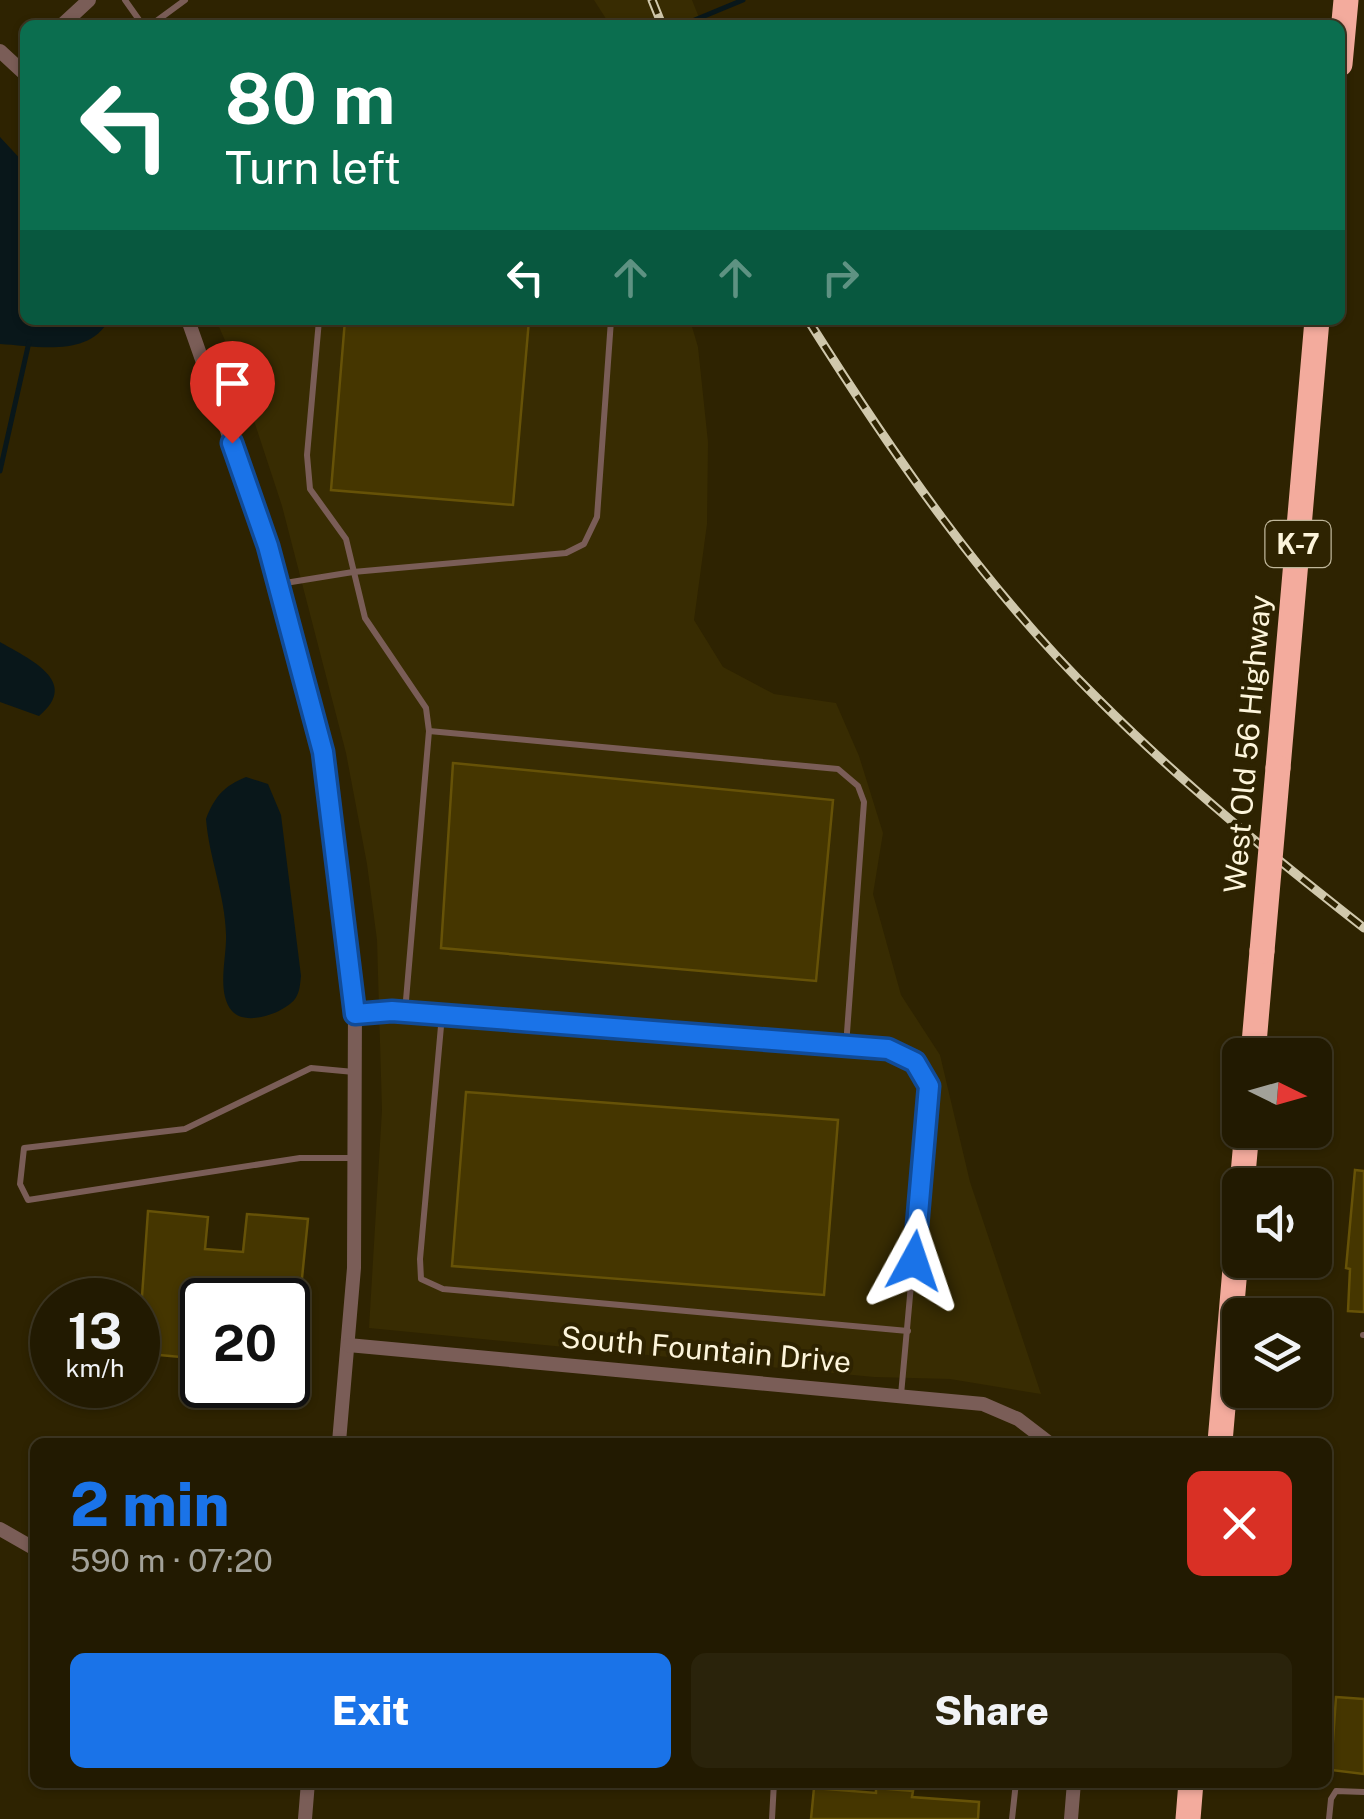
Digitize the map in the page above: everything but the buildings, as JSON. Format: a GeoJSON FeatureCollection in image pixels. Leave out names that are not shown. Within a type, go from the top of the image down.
{"type":"FeatureCollection","features":[{"type":"Feature","properties":{"kind":"highway","name":"West Old 56 Highway"},"geometry":{"type":"LineString","coordinates":[[1255,1038],[1318,325]]}},
{"type":"Feature","properties":{"kind":"highway"},"geometry":{"type":"LineString","coordinates":[[1220,1438],[1234,1278]]}},
{"type":"Feature","properties":{"kind":"highway"},"geometry":{"type":"LineString","coordinates":[[1188,1819],[1191,1788]]}},
{"type":"Feature","properties":{"kind":"street"},"geometry":{"type":"LineString","coordinates":[[72,7],[89,0]]}},
{"type":"Feature","properties":{"kind":"street"},"geometry":{"type":"LineString","coordinates":[[190,325],[268,546],[323,752],[355,1014],[354,1268],[339,1438]]}},
{"type":"Feature","properties":{"kind":"street","name":"South Fountain Drive"},"geometry":{"type":"LineString","coordinates":[[348,1345],[983,1404],[1018,1419],[1043,1438]]}},
{"type":"Feature","properties":{"kind":"street"},"geometry":{"type":"LineString","coordinates":[[0,1529],[30,1546]]}},
{"type":"Feature","properties":{"kind":"street"},"geometry":{"type":"LineString","coordinates":[[305,1819],[308,1788]]}},
{"type":"Feature","properties":{"kind":"street"},"geometry":{"type":"LineString","coordinates":[[1071,1819],[1074,1788]]}},
{"type":"Feature","properties":{"kind":"lane"},"geometry":{"type":"LineString","coordinates":[[156,20],[185,0]]}},
{"type":"Feature","properties":{"kind":"lane"},"geometry":{"type":"LineString","coordinates":[[319,325],[307,454],[310,490],[346,539],[366,618],[426,708],[429,731],[405,1012]]}},
{"type":"Feature","properties":{"kind":"lane"},"geometry":{"type":"LineString","coordinates":[[278,584],[354,572],[566,553],[584,544],[597,517],[610,325]]}},
{"type":"Feature","properties":{"kind":"lane"},"geometry":{"type":"LineString","coordinates":[[429,731],[838,770],[858,786],[864,802],[846,1046]]}},
{"type":"Feature","properties":{"kind":"lane"},"geometry":{"type":"LineString","coordinates":[[355,1014],[442,1014],[888,1049],[915,1062],[929,1086],[901,1396]]}},
{"type":"Feature","properties":{"kind":"lane"},"geometry":{"type":"LineString","coordinates":[[442,1014],[421,1279],[443,1289],[908,1331]]}},
{"type":"Feature","properties":{"kind":"lane"},"geometry":{"type":"LineString","coordinates":[[354,1158],[300,1158],[28,1200],[20,1184],[24,1148],[185,1128],[311,1068],[355,1072]]}},
{"type":"Feature","properties":{"kind":"lane"},"geometry":{"type":"LineString","coordinates":[[772,1819],[774,1788]]}},
{"type":"Feature","properties":{"kind":"lane"},"geometry":{"type":"LineString","coordinates":[[1012,1819],[1015,1788]]}},
{"type":"Feature","properties":{"kind":"lane"},"geometry":{"type":"LineString","coordinates":[[1329,1819],[1336,1790],[1364,1792]]}},
{"type":"Feature","properties":{"kind":"shaded area"},"geometry":{"type":"Polygon","coordinates":[[[594,0],[692,0],[700,20],[607,20],[594,0]]]}},
{"type":"Feature","properties":{"kind":"shaded area"},"geometry":{"type":"Polygon","coordinates":[[[0,137],[20,159],[20,325],[105,325],[75,345],[0,344],[0,137]]]}},
{"type":"Feature","properties":{"kind":"shaded area"},"geometry":{"type":"Polygon","coordinates":[[[218,325],[691,325],[698,347],[708,442],[707,524],[694,620],[723,667],[774,694],[836,703],[859,756],[883,833],[873,894],[901,995],[940,1055],[970,1182],[1041,1394],[950,1379],[874,1377],[369,1328],[382,1110],[377,940],[367,864],[346,753],[282,506],[235,363],[218,325]]]}},
{"type":"Feature","properties":{"kind":"shaded area"},"geometry":{"type":"Polygon","coordinates":[[[0,642],[36,663],[53,681],[51,703],[39,716],[0,702],[0,642]]]}},
{"type":"Feature","properties":{"kind":"shaded area"},"geometry":{"type":"Polygon","coordinates":[[[246,777],[268,784],[281,815],[301,976],[298,994],[290,1004],[255,1018],[238,1016],[224,994],[225,919],[206,819],[221,793],[246,777]]]}},
{"type":"Feature","properties":{"kind":"waterway"},"geometry":{"type":"LineString","coordinates":[[695,20],[743,0]]}},
{"type":"Feature","properties":{"kind":"waterway"},"geometry":{"type":"LineString","coordinates":[[0,471],[29,342]]}},
{"type":"Feature","properties":{"kind":"railway"},"geometry":{"type":"LineString","coordinates":[[652,0],[660,20]]}},
{"type":"Feature","properties":{"kind":"railway"},"geometry":{"type":"LineString","coordinates":[[811,325],[943,519],[1057,657],[1130,731],[1195,789],[1364,928]]}},
{"type":"Feature","properties":{"kind":"route"},"geometry":{"type":"LineString","coordinates":[[232,443],[268,546],[323,752],[355,1014],[392,1011],[888,1049],[915,1062],[929,1086],[914,1261]]}}]}
